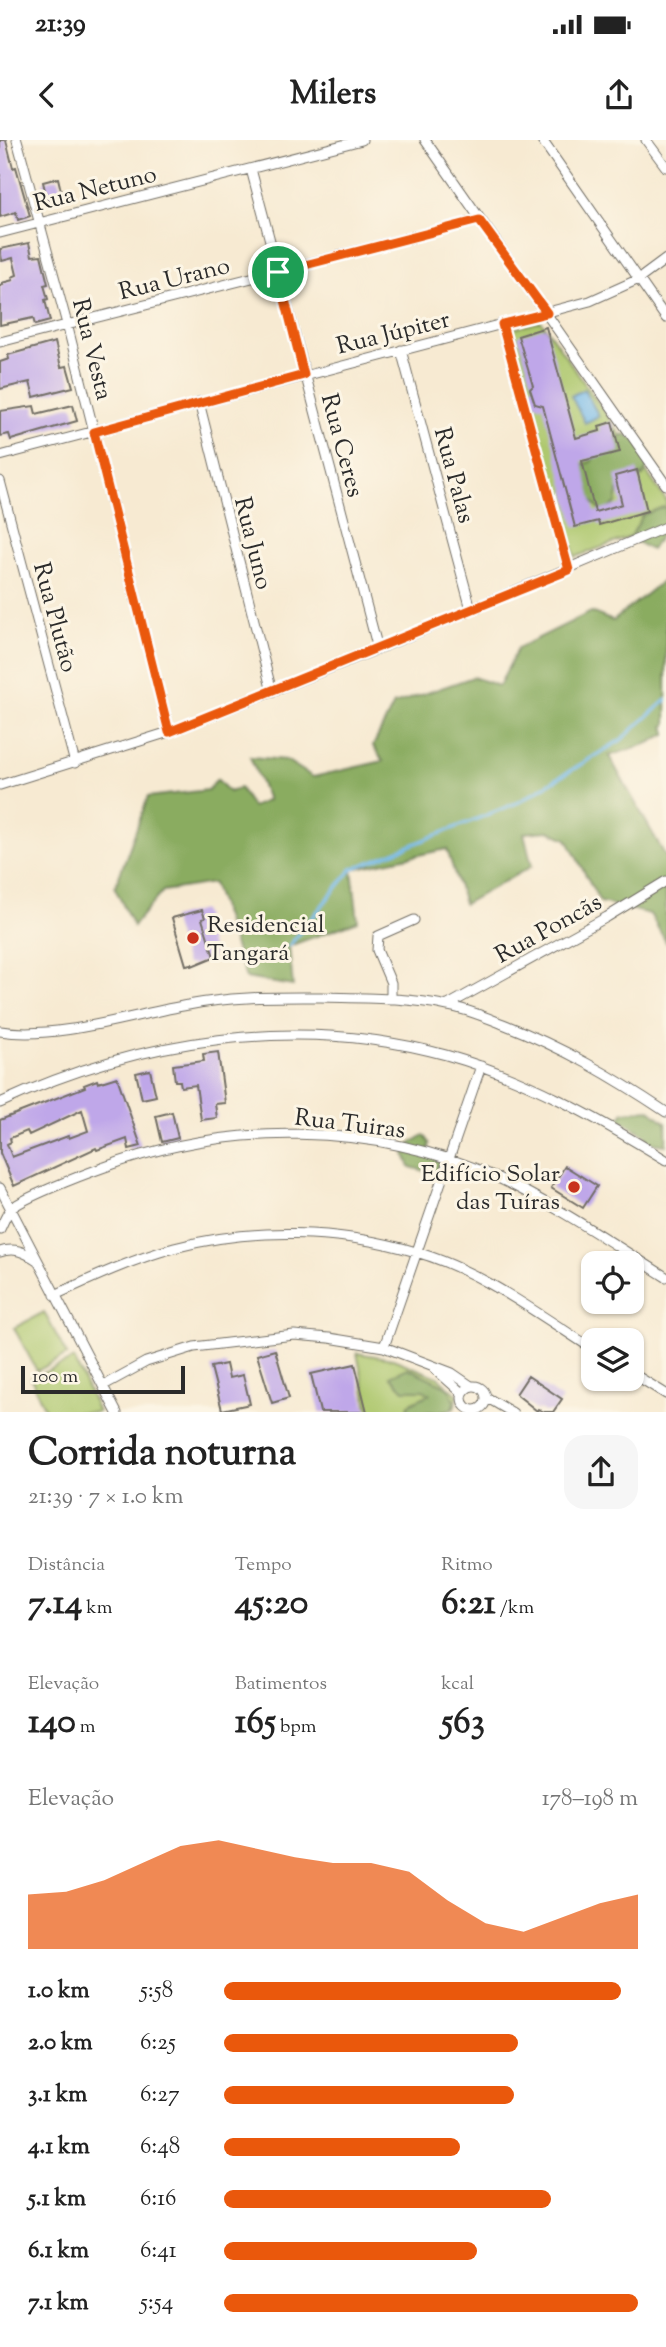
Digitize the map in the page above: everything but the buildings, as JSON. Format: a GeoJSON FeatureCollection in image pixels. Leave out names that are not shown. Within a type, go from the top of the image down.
{"type":"FeatureCollection","features":[{"type":"Feature","properties":{"kind":"street","name":"Rua Vesta"},"geometry":{"type":"LineString","coordinates":[[17,140],[67,324],[169,732]]}},
{"type":"Feature","properties":{"kind":"street","name":"Rua Netuno"},"geometry":{"type":"LineString","coordinates":[[0,233],[362,140]]}},
{"type":"Feature","properties":{"kind":"street"},"geometry":{"type":"LineString","coordinates":[[425,140],[666,485]]}},
{"type":"Feature","properties":{"kind":"street"},"geometry":{"type":"LineString","coordinates":[[541,140],[666,318]]}},
{"type":"Feature","properties":{"kind":"street"},"geometry":{"type":"LineString","coordinates":[[646,140],[666,167]]}},
{"type":"Feature","properties":{"kind":"street","name":"Rua Ceres"},"geometry":{"type":"LineString","coordinates":[[251,169],[378,649]]}},
{"type":"Feature","properties":{"kind":"street","name":"Rua Urano"},"geometry":{"type":"LineString","coordinates":[[0,342],[479,220]]}},
{"type":"Feature","properties":{"kind":"street","name":"Rua Júpiter"},"geometry":{"type":"LineString","coordinates":[[0,456],[590,301],[639,279],[666,259]]}},
{"type":"Feature","properties":{"kind":"street"},"geometry":{"type":"LineString","coordinates":[[502,324],[569,570]]}},
{"type":"Feature","properties":{"kind":"street","name":"Rua Palas"},"geometry":{"type":"LineString","coordinates":[[401,350],[471,610]]}},
{"type":"Feature","properties":{"kind":"street","name":"Rua Juno"},"geometry":{"type":"LineString","coordinates":[[199,402],[272,692]]}},
{"type":"Feature","properties":{"kind":"street","name":"Rua Plutão"},"geometry":{"type":"LineString","coordinates":[[0,481],[75,763]]}},
{"type":"Feature","properties":{"kind":"street"},"geometry":{"type":"LineString","coordinates":[[0,785],[169,732],[378,649],[666,527]]}},
{"type":"Feature","properties":{"kind":"street","name":"Rua Poncãs"},"geometry":{"type":"LineString","coordinates":[[448,1005],[607,917],[666,881]]}},
{"type":"Feature","properties":{"kind":"street"},"geometry":{"type":"LineString","coordinates":[[391,999],[391,983],[377,950],[378,936],[414,920]]}},
{"type":"Feature","properties":{"kind":"street"},"geometry":{"type":"LineString","coordinates":[[0,1031],[12,1033],[72,1029],[189,1004],[242,997],[391,999],[448,1005],[547,1041],[608,1074],[666,1112]]}},
{"type":"Feature","properties":{"kind":"street"},"geometry":{"type":"LineString","coordinates":[[0,1103],[34,1087],[134,1054],[184,1043],[293,1035],[353,1038],[408,1046],[481,1066],[531,1086],[614,1129],[666,1160]]}},
{"type":"Feature","properties":{"kind":"street"},"geometry":{"type":"LineString","coordinates":[[384,1347],[481,1066]]}},
{"type":"Feature","properties":{"kind":"street","name":"Rua Tuiras"},"geometry":{"type":"LineString","coordinates":[[10,1209],[69,1180],[126,1159],[188,1143],[285,1133],[334,1136],[383,1143],[449,1158],[555,1207],[666,1276]]}},
{"type":"Feature","properties":{"kind":"street"},"geometry":{"type":"LineString","coordinates":[[0,1188],[117,1412]]}},
{"type":"Feature","properties":{"kind":"street"},"geometry":{"type":"LineString","coordinates":[[0,1229],[10,1209]]}},
{"type":"Feature","properties":{"kind":"street"},"geometry":{"type":"LineString","coordinates":[[55,1295],[116,1268],[173,1248],[242,1236],[284,1233],[330,1235],[417,1252],[468,1273],[581,1342]]}},
{"type":"Feature","properties":{"kind":"street"},"geometry":{"type":"LineString","coordinates":[[0,1252],[11,1249],[37,1260]]}},
{"type":"Feature","properties":{"kind":"street"},"geometry":{"type":"LineString","coordinates":[[104,1385],[146,1363],[194,1347],[294,1335],[384,1347],[452,1373],[471,1386],[479,1387],[486,1396],[513,1412]]}},
{"type":"Feature","properties":{"kind":"street"},"geometry":{"type":"LineString","coordinates":[[431,1366],[462,1394],[463,1405]]}},
{"type":"Feature","properties":{"kind":"street"},"geometry":{"type":"LineString","coordinates":[[644,1380],[666,1394]]}},
{"type":"Feature","properties":{"kind":"street"},"geometry":{"type":"LineString","coordinates":[[462,1394],[471,1386]]}},
{"type":"Feature","properties":{"kind":"street"},"geometry":{"type":"LineString","coordinates":[[463,1405],[474,1410],[486,1410],[486,1396]]}},
{"type":"Feature","properties":{"kind":"street"},"geometry":{"type":"LineString","coordinates":[[456,1412],[463,1405]]}},
{"type":"Feature","properties":{"kind":"green space"},"geometry":{"type":"Polygon","coordinates":[[[541,321],[666,500],[666,524],[575,557],[510,330],[541,321]]]}},
{"type":"Feature","properties":{"kind":"green space"},"geometry":{"type":"Polygon","coordinates":[[[624,434],[643,443],[652,458],[643,476],[621,478],[616,503],[603,513],[578,487],[574,467],[591,462],[600,449],[624,434]]]}},
{"type":"Feature","properties":{"kind":"green space"},"geometry":{"type":"Polygon","coordinates":[[[666,508],[666,528],[651,550],[630,538],[643,515],[666,508]]]}},
{"type":"Feature","properties":{"kind":"green space"},"geometry":{"type":"Polygon","coordinates":[[[666,578],[666,734],[649,743],[609,756],[666,857],[666,942],[650,914],[600,902],[567,839],[549,831],[524,833],[532,866],[464,904],[447,849],[352,869],[358,921],[289,946],[293,986],[246,978],[213,883],[163,891],[133,926],[115,888],[148,797],[208,790],[217,779],[229,792],[240,788],[252,807],[268,800],[250,757],[286,760],[313,777],[383,761],[373,746],[394,704],[473,677],[499,686],[518,648],[591,612],[613,621],[666,578]]]}},
{"type":"Feature","properties":{"kind":"green space"},"geometry":{"type":"Polygon","coordinates":[[[650,1110],[666,1123],[666,1145],[650,1143],[644,1134],[619,1119],[624,1112],[650,1110]]]}},
{"type":"Feature","properties":{"kind":"green space"},"geometry":{"type":"Polygon","coordinates":[[[424,1135],[430,1143],[428,1151],[440,1161],[435,1174],[410,1167],[405,1155],[411,1143],[424,1135]]]}},
{"type":"Feature","properties":{"kind":"green space"},"geometry":{"type":"Polygon","coordinates":[[[44,1312],[67,1355],[37,1371],[14,1328],[44,1312]]]}},
{"type":"Feature","properties":{"kind":"green space"},"geometry":{"type":"Polygon","coordinates":[[[357,1353],[393,1359],[438,1377],[458,1395],[454,1409],[442,1412],[369,1412],[357,1353]]]}},
{"type":"Feature","properties":{"kind":"green space"},"geometry":{"type":"Polygon","coordinates":[[[74,1359],[98,1412],[46,1412],[31,1378],[74,1359]]]}},
{"type":"Feature","properties":{"kind":"green space"},"geometry":{"type":"Polygon","coordinates":[[[408,1368],[448,1387],[455,1401],[452,1409],[407,1412],[409,1404],[430,1394],[423,1390],[404,1390],[390,1376],[408,1368]]]}},
{"type":"Feature","properties":{"kind":"water"},"geometry":{"type":"Polygon","coordinates":[[[584,389],[599,416],[585,423],[571,396],[584,389]]]}},
{"type":"Feature","properties":{"kind":"waterway"},"geometry":{"type":"LineString","coordinates":[[289,946],[352,869],[519,802],[621,740],[666,700]]}},
{"type":"Feature","properties":{"kind":"place","name":"Residencial Tangará"},"geometry":{"type":"Point","coordinates":[193,938]}},
{"type":"Feature","properties":{"kind":"place","name":"Edifício Solar das Tuíras"},"geometry":{"type":"Point","coordinates":[574,1187]}},
{"type":"Feature","properties":{"kind":"route"},"geometry":{"type":"LineString","coordinates":[[479,220],[547,313],[502,324],[569,570],[169,732],[94,432],[304,375],[278,272],[479,220]]}}]}
